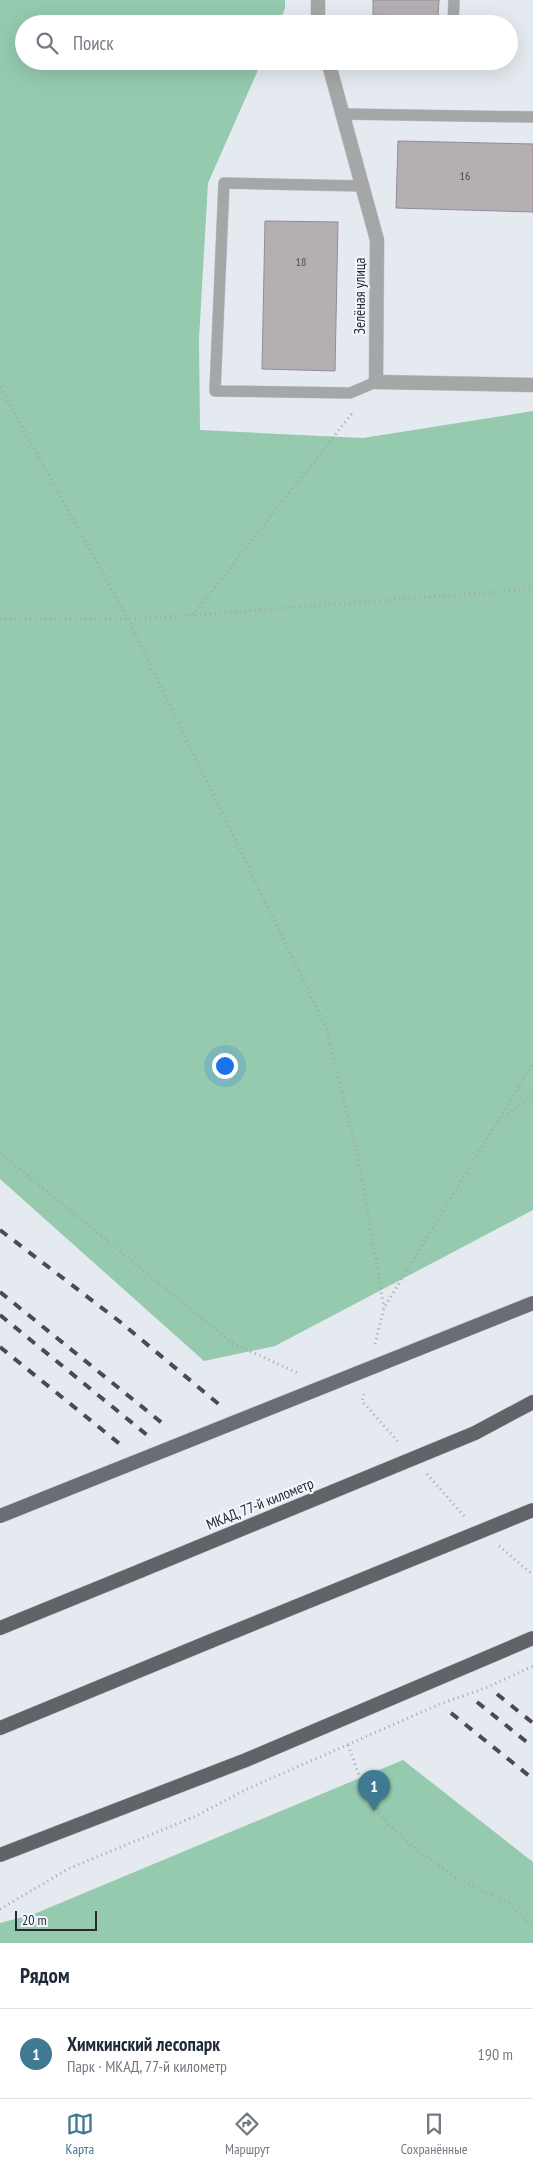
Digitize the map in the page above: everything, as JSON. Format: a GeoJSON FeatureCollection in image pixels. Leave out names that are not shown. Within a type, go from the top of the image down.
{"type":"FeatureCollection","features":[{"type":"Feature","properties":{"kind":"highway"},"geometry":{"type":"LineString","coordinates":[[475,1433],[533,1402]]}},
{"type":"Feature","properties":{"kind":"highway","name":"МКАД, 77-й километр"},"geometry":{"type":"LineString","coordinates":[[0,1628],[533,1409]]}},
{"type":"Feature","properties":{"kind":"highway"},"geometry":{"type":"LineString","coordinates":[[0,1728],[533,1510]]}},
{"type":"Feature","properties":{"kind":"highway"},"geometry":{"type":"LineString","coordinates":[[0,1855],[246,1760],[533,1638]]}},
{"type":"Feature","properties":{"kind":"main road"},"geometry":{"type":"LineString","coordinates":[[0,1516],[533,1302]]}},
{"type":"Feature","properties":{"kind":"street"},"geometry":{"type":"LineString","coordinates":[[318,0],[318,15]]}},
{"type":"Feature","properties":{"kind":"street","name":"Зелёная улица"},"geometry":{"type":"LineString","coordinates":[[331,70],[377,240],[376,382]]}},
{"type":"Feature","properties":{"kind":"street"},"geometry":{"type":"LineString","coordinates":[[376,382],[533,385]]}},
{"type":"Feature","properties":{"kind":"lane"},"geometry":{"type":"LineString","coordinates":[[453,15],[454,0]]}},
{"type":"Feature","properties":{"kind":"lane"},"geometry":{"type":"LineString","coordinates":[[343,114],[533,117]]}},
{"type":"Feature","properties":{"kind":"lane"},"geometry":{"type":"LineString","coordinates":[[362,186],[224,182],[215,391],[350,393],[376,382]]}},
{"type":"Feature","properties":{"kind":"path"},"geometry":{"type":"LineString","coordinates":[[193,615],[376,382]]}},
{"type":"Feature","properties":{"kind":"path"},"geometry":{"type":"LineString","coordinates":[[0,386],[128,618],[326,1027],[360,1167],[384,1308]]}},
{"type":"Feature","properties":{"kind":"path"},"geometry":{"type":"LineString","coordinates":[[0,619],[128,618],[193,615],[533,589]]}},
{"type":"Feature","properties":{"kind":"path"},"geometry":{"type":"LineString","coordinates":[[497,1122],[533,1095]]}},
{"type":"Feature","properties":{"kind":"path"},"geometry":{"type":"LineString","coordinates":[[0,1153],[232,1343],[301,1374]]}},
{"type":"Feature","properties":{"kind":"path"},"geometry":{"type":"LineString","coordinates":[[353,1397],[362,1401]]}},
{"type":"Feature","properties":{"kind":"path"},"geometry":{"type":"LineString","coordinates":[[0,1909],[70,1868],[196,1816],[247,1789],[440,1704],[488,1687],[533,1666]]}},
{"type":"Feature","properties":{"kind":"path"},"geometry":{"type":"LineString","coordinates":[[348,1745],[367,1797],[389,1825],[418,1851],[458,1879],[507,1902],[533,1926]]}},
{"type":"Feature","properties":{"kind":"green space"},"geometry":{"type":"Polygon","coordinates":[[[0,0],[285,0],[282,15],[15,15],[15,70],[258,70],[208,183],[199,339],[200,430],[363,438],[533,411],[533,1210],[275,1346],[204,1361],[0,1179],[0,0]]]}},
{"type":"Feature","properties":{"kind":"green space"},"geometry":{"type":"Polygon","coordinates":[[[403,1760],[533,1862],[533,1943],[0,1943],[0,1923],[34,1914],[403,1760]]]}},
{"type":"Feature","properties":{"kind":"building"},"geometry":{"type":"Polygon","coordinates":[[[373,0],[439,0],[438,15],[373,15],[373,0]]]}},
{"type":"Feature","properties":{"kind":"building"},"geometry":{"type":"Polygon","coordinates":[[[398,141],[533,144],[533,212],[396,208],[398,141]]]}},
{"type":"Feature","properties":{"kind":"building"},"geometry":{"type":"Polygon","coordinates":[[[265,221],[338,222],[335,371],[262,369],[265,221]]]}},
{"type":"Feature","properties":{"kind":"railway"},"geometry":{"type":"LineString","coordinates":[[0,1230],[119,1321],[221,1406]]}},
{"type":"Feature","properties":{"kind":"railway"},"geometry":{"type":"LineString","coordinates":[[0,1292],[167,1427]]}},
{"type":"Feature","properties":{"kind":"railway"},"geometry":{"type":"LineString","coordinates":[[0,1315],[147,1435]]}},
{"type":"Feature","properties":{"kind":"railway"},"geometry":{"type":"LineString","coordinates":[[0,1347],[121,1445]]}},
{"type":"Feature","properties":{"kind":"railway"},"geometry":{"type":"LineString","coordinates":[[497,1694],[533,1723]]}},
{"type":"Feature","properties":{"kind":"railway"},"geometry":{"type":"LineString","coordinates":[[477,1702],[533,1747]]}},
{"type":"Feature","properties":{"kind":"railway"},"geometry":{"type":"LineString","coordinates":[[451,1713],[533,1779]]}},
{"type":"Feature","properties":{"kind":"place","name":"Химкинский лесопарк"},"geometry":{"type":"Point","coordinates":[374,1811]}}]}
